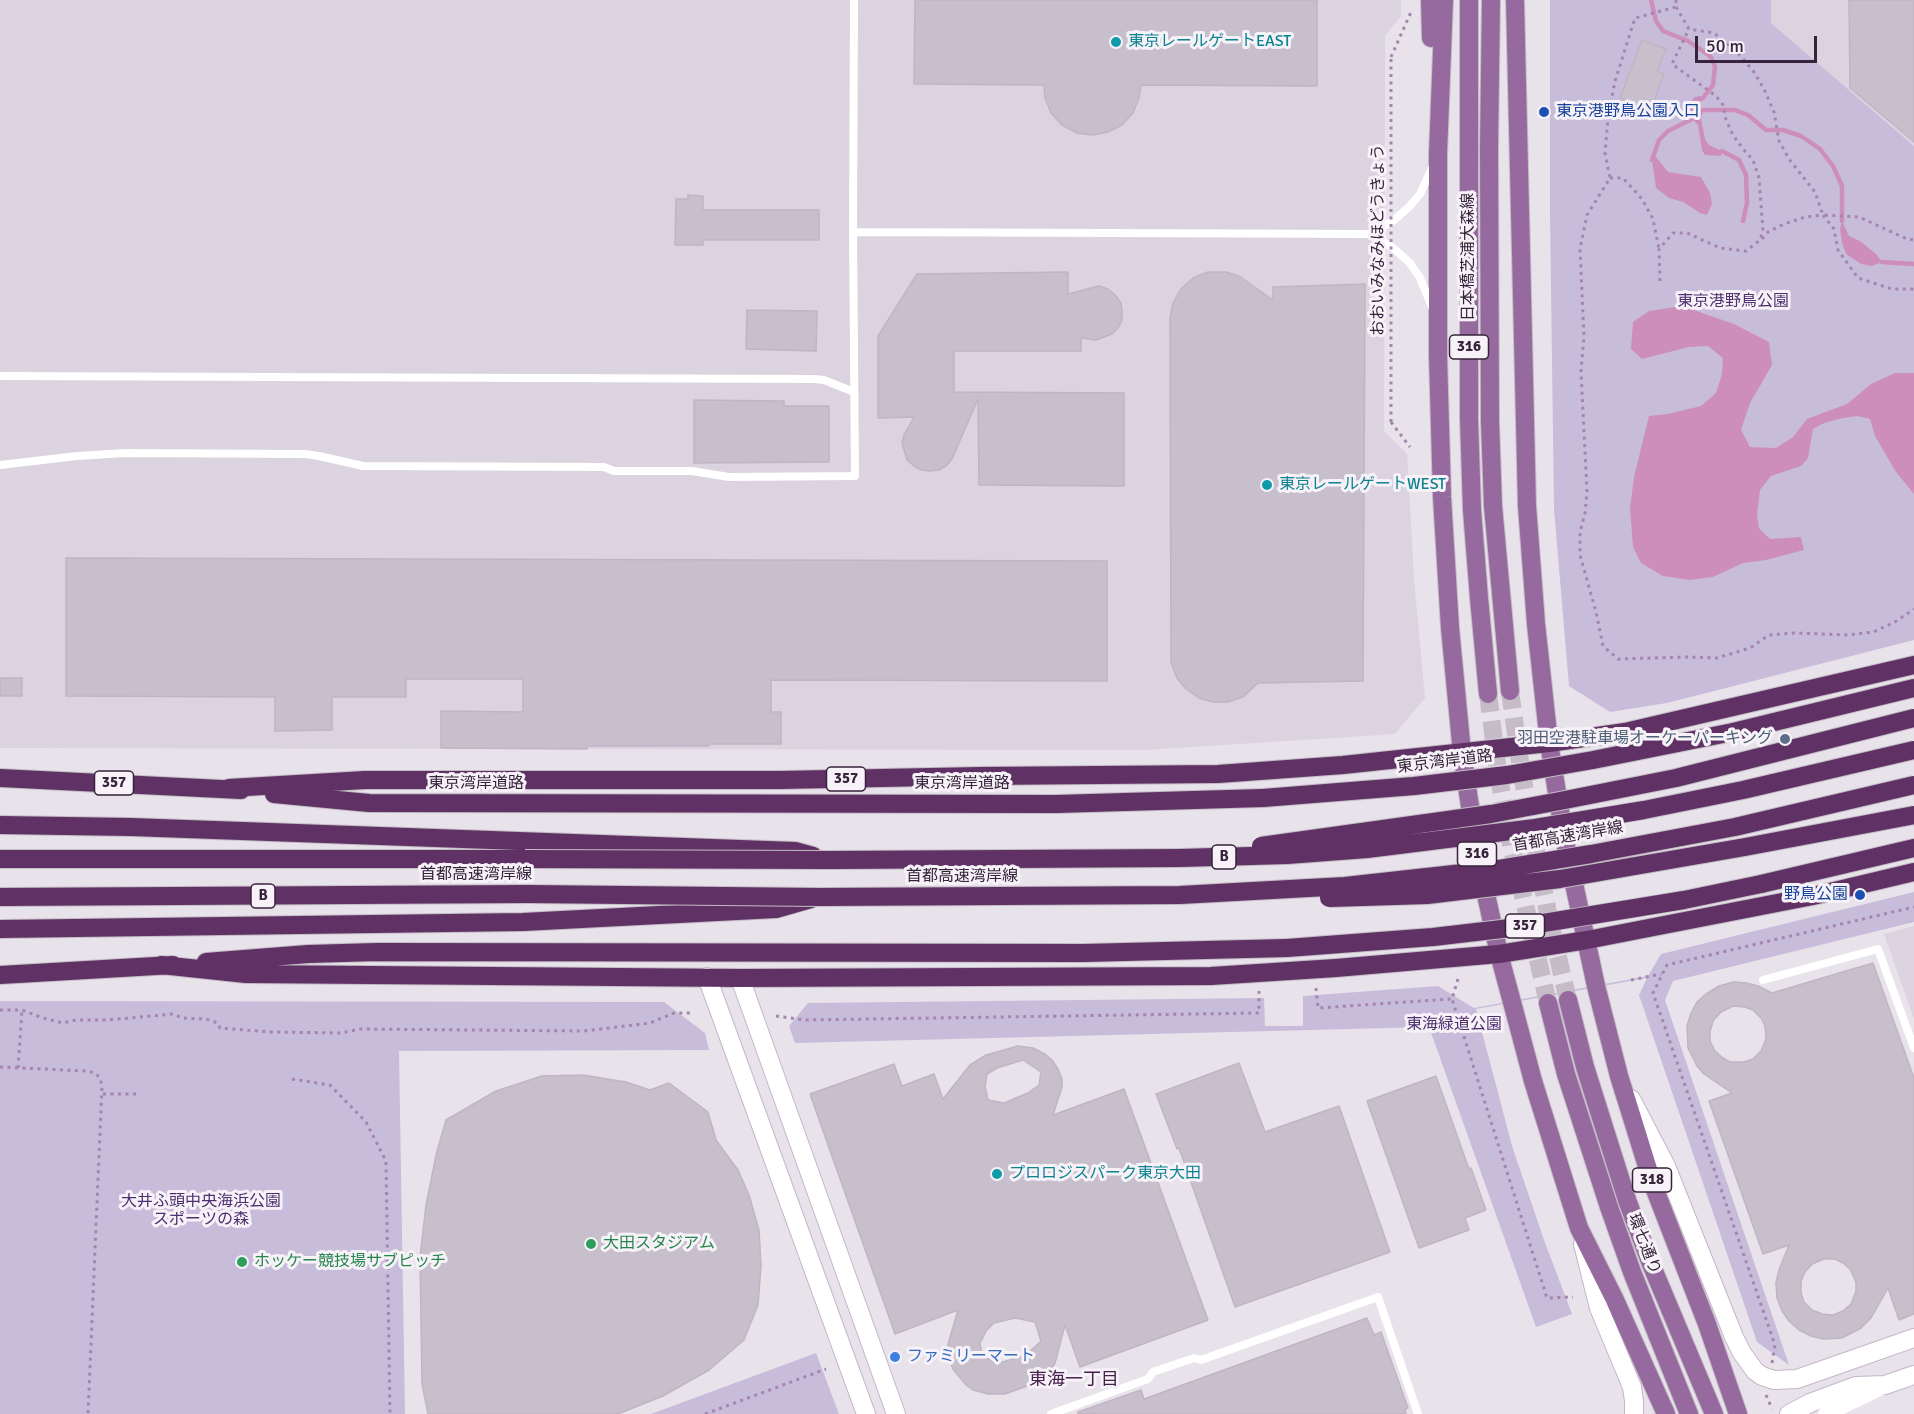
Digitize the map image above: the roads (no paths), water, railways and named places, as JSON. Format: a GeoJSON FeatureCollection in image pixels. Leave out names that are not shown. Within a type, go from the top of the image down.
{"type":"FeatureCollection","features":[{"type":"Feature","properties":{"kind":"highway","name":"357"},"geometry":{"type":"LineString","coordinates":[[229,788],[365,780],[780,780],[1218,774],[1343,765],[1549,743],[1625,732],[1914,665]]}},
{"type":"Feature","properties":{"kind":"highway","name":"東京湾岸道路"},"geometry":{"type":"LineString","coordinates":[[0,778],[229,788],[369,804],[1056,804],[1263,798],[1414,786],[1507,775],[1733,732],[1914,688]]}},
{"type":"Feature","properties":{"kind":"highway","name":"B"},"geometry":{"type":"LineString","coordinates":[[1179,858],[1468,818],[1565,800],[1676,778],[1914,718]]}},
{"type":"Feature","properties":{"kind":"highway","name":"首都高速湾岸線"},"geometry":{"type":"LineString","coordinates":[[0,859],[527,850],[831,861],[1287,855],[1367,849],[1524,830],[1644,810],[1743,790],[1914,750]]}},
{"type":"Feature","properties":{"kind":"highway","name":"首都高速湾岸線"},"geometry":{"type":"LineString","coordinates":[[0,897],[527,894],[819,897],[1180,896],[1345,886],[1499,869],[1735,827],[1914,785]]}},
{"type":"Feature","properties":{"kind":"highway","name":"B"},"geometry":{"type":"LineString","coordinates":[[1180,896],[1353,898],[1427,895],[1491,889],[1653,864],[1914,815]]}},
{"type":"Feature","properties":{"kind":"highway"},"geometry":{"type":"LineString","coordinates":[[0,825],[527,850]]}},
{"type":"Feature","properties":{"kind":"highway","name":"357"},"geometry":{"type":"LineString","coordinates":[[0,975],[308,954],[377,952],[1084,953],[1287,948],[1433,937],[1593,916],[1761,884],[1914,848]]}},
{"type":"Feature","properties":{"kind":"highway","name":"357"},"geometry":{"type":"LineString","coordinates":[[161,965],[246,975],[740,978],[1211,976],[1347,968],[1499,954],[1587,940],[1813,896],[1914,872]]}},
{"type":"Feature","properties":{"kind":"highway"},"geometry":{"type":"LineString","coordinates":[[0,929],[523,922],[776,909],[819,897]]}},
{"type":"Feature","properties":{"kind":"main road"},"geometry":{"type":"LineString","coordinates":[[1430,0],[1438,154]]}},
{"type":"Feature","properties":{"kind":"main road","name":"316"},"geometry":{"type":"LineString","coordinates":[[1444,0],[1438,154],[1438,324],[1442,497],[1450,628],[1462,753],[1477,853],[1499,954]]}},
{"type":"Feature","properties":{"kind":"main road","name":"日本橋芝浦大森線"},"geometry":{"type":"LineString","coordinates":[[1469,0],[1469,419],[1478,587],[1488,694]]}},
{"type":"Feature","properties":{"kind":"main road","name":"日本橋芝浦大森線"},"geometry":{"type":"LineString","coordinates":[[1491,0],[1490,421],[1493,506],[1510,691]]}},
{"type":"Feature","properties":{"kind":"main road"},"geometry":{"type":"LineString","coordinates":[[1515,0],[1527,506],[1536,624],[1549,743]]}},
{"type":"Feature","properties":{"kind":"main road"},"geometry":{"type":"LineString","coordinates":[[1519,141],[1526,38],[1526,0]]}},
{"type":"Feature","properties":{"kind":"main road","name":"318"},"geometry":{"type":"LineString","coordinates":[[1549,743],[1565,842],[1596,986],[1619,1076],[1652,1182],[1707,1324],[1738,1414]]}},
{"type":"Feature","properties":{"kind":"main road"},"geometry":{"type":"LineString","coordinates":[[1499,954],[1533,1081],[1579,1228],[1615,1300],[1666,1414]]}},
{"type":"Feature","properties":{"kind":"main road","name":"環七通り"},"geometry":{"type":"LineString","coordinates":[[1568,1000],[1585,1067],[1627,1200],[1651,1264],[1714,1414]]}},
{"type":"Feature","properties":{"kind":"main road","name":"環七通り"},"geometry":{"type":"LineString","coordinates":[[1548,1003],[1566,1074],[1609,1207],[1632,1272],[1689,1414]]}},
{"type":"Feature","properties":{"kind":"street"},"geometry":{"type":"LineString","coordinates":[[707,977],[866,1414]]}},
{"type":"Feature","properties":{"kind":"street"},"geometry":{"type":"LineString","coordinates":[[740,978],[896,1414]]}},
{"type":"Feature","properties":{"kind":"street"},"geometry":{"type":"LineString","coordinates":[[1619,1076],[1666,1166],[1734,1337],[1755,1371],[1768,1379],[1797,1379],[1914,1338]]}},
{"type":"Feature","properties":{"kind":"street"},"geometry":{"type":"LineString","coordinates":[[1579,1228],[1599,1308],[1632,1387],[1634,1414]]}},
{"type":"Feature","properties":{"kind":"street"},"geometry":{"type":"LineString","coordinates":[[1826,1414],[1885,1385],[1914,1375]]}},
{"type":"Feature","properties":{"kind":"street"},"geometry":{"type":"LineString","coordinates":[[1780,1412],[1856,1386],[1885,1385]]}},
{"type":"Feature","properties":{"kind":"lane"},"geometry":{"type":"LineString","coordinates":[[0,465],[125,453],[294,454],[319,456],[363,466],[604,467],[614,471],[693,471],[729,477],[855,476],[854,0]]}},
{"type":"Feature","properties":{"kind":"lane"},"geometry":{"type":"LineString","coordinates":[[1370,234],[1394,220],[1409,207],[1420,194],[1438,154]]}},
{"type":"Feature","properties":{"kind":"lane"},"geometry":{"type":"LineString","coordinates":[[853,232],[1370,234],[1392,247],[1410,262],[1420,278],[1438,324]]}},
{"type":"Feature","properties":{"kind":"lane"},"geometry":{"type":"LineString","coordinates":[[0,376],[814,379],[854,392]]}},
{"type":"Feature","properties":{"kind":"lane"},"geometry":{"type":"LineString","coordinates":[[1763,980],[1878,949],[1914,1048]]}},
{"type":"Feature","properties":{"kind":"lane"},"geometry":{"type":"LineString","coordinates":[[1055,1413],[1148,1379],[1153,1372],[1163,1368],[1194,1358],[1201,1360],[1378,1297],[1418,1414]]}},
{"type":"Feature","properties":{"kind":"waterway"},"geometry":{"type":"LineString","coordinates":[[1651,0],[1656,21],[1663,31],[1688,41],[1710,56],[1715,66],[1713,85],[1703,98]]}},
{"type":"Feature","properties":{"kind":"waterway"},"geometry":{"type":"LineString","coordinates":[[1703,110],[1735,110],[1748,115],[1766,130],[1783,130],[1801,136],[1820,149],[1833,166],[1842,186],[1842,221]]}},
{"type":"Feature","properties":{"kind":"waterway"},"geometry":{"type":"LineString","coordinates":[[1652,160],[1659,140],[1668,131],[1690,120]]}},
{"type":"Feature","properties":{"kind":"waterway"},"geometry":{"type":"LineString","coordinates":[[1722,151],[1739,160],[1746,175],[1747,203],[1743,221]]}},
{"type":"Feature","properties":{"kind":"waterway"},"geometry":{"type":"LineString","coordinates":[[1882,262],[1914,264]]}},
{"type":"Feature","properties":{"kind":"tunnel"},"geometry":{"type":"LineString","coordinates":[[1510,691],[1535,846],[1568,1000]]}},
{"type":"Feature","properties":{"kind":"tunnel"},"geometry":{"type":"LineString","coordinates":[[1488,694],[1498,772],[1512,849],[1548,1003]]}},
{"type":"Feature","properties":{"kind":"place","name":"東京レールゲートEAST"},"geometry":{"type":"Point","coordinates":[1116,42]}},
{"type":"Feature","properties":{"kind":"place","name":"東京港野鳥公園入口"},"geometry":{"type":"Point","coordinates":[1544,112]}},
{"type":"Feature","properties":{"kind":"place","name":"東京レールゲートWEST"},"geometry":{"type":"Point","coordinates":[1267,485]}},
{"type":"Feature","properties":{"kind":"place","name":"羽田空港駐車場オーケーパーキング"},"geometry":{"type":"Point","coordinates":[1785,739]}},
{"type":"Feature","properties":{"kind":"place","name":"野鳥公園"},"geometry":{"type":"Point","coordinates":[1860,895]}},
{"type":"Feature","properties":{"kind":"place","name":"プロロジスパーク東京大田"},"geometry":{"type":"Point","coordinates":[997,1174]}},
{"type":"Feature","properties":{"kind":"place","name":"大田スタジアム"},"geometry":{"type":"Point","coordinates":[591,1244]}},
{"type":"Feature","properties":{"kind":"place","name":"ホッケー競技場サブピッチ"},"geometry":{"type":"Point","coordinates":[242,1262]}},
{"type":"Feature","properties":{"kind":"place","name":"ファミリーマート"},"geometry":{"type":"Point","coordinates":[895,1357]}},
{"type":"Feature","properties":{"kind":"district","name":"東海一丁目"},"geometry":{"type":"Point","coordinates":[1074,1380]}},
{"type":"Feature","properties":{"kind":"park label","name":"東京港野鳥公園"},"geometry":{"type":"Point","coordinates":[1733,302]}},
{"type":"Feature","properties":{"kind":"park label","name":"東海緑道公園"},"geometry":{"type":"Point","coordinates":[1454,1025]}},
{"type":"Feature","properties":{"kind":"park label","name":"大井ふ頭中央海浜公園 スポーツの森"},"geometry":{"type":"Point","coordinates":[201,1211]}}]}
